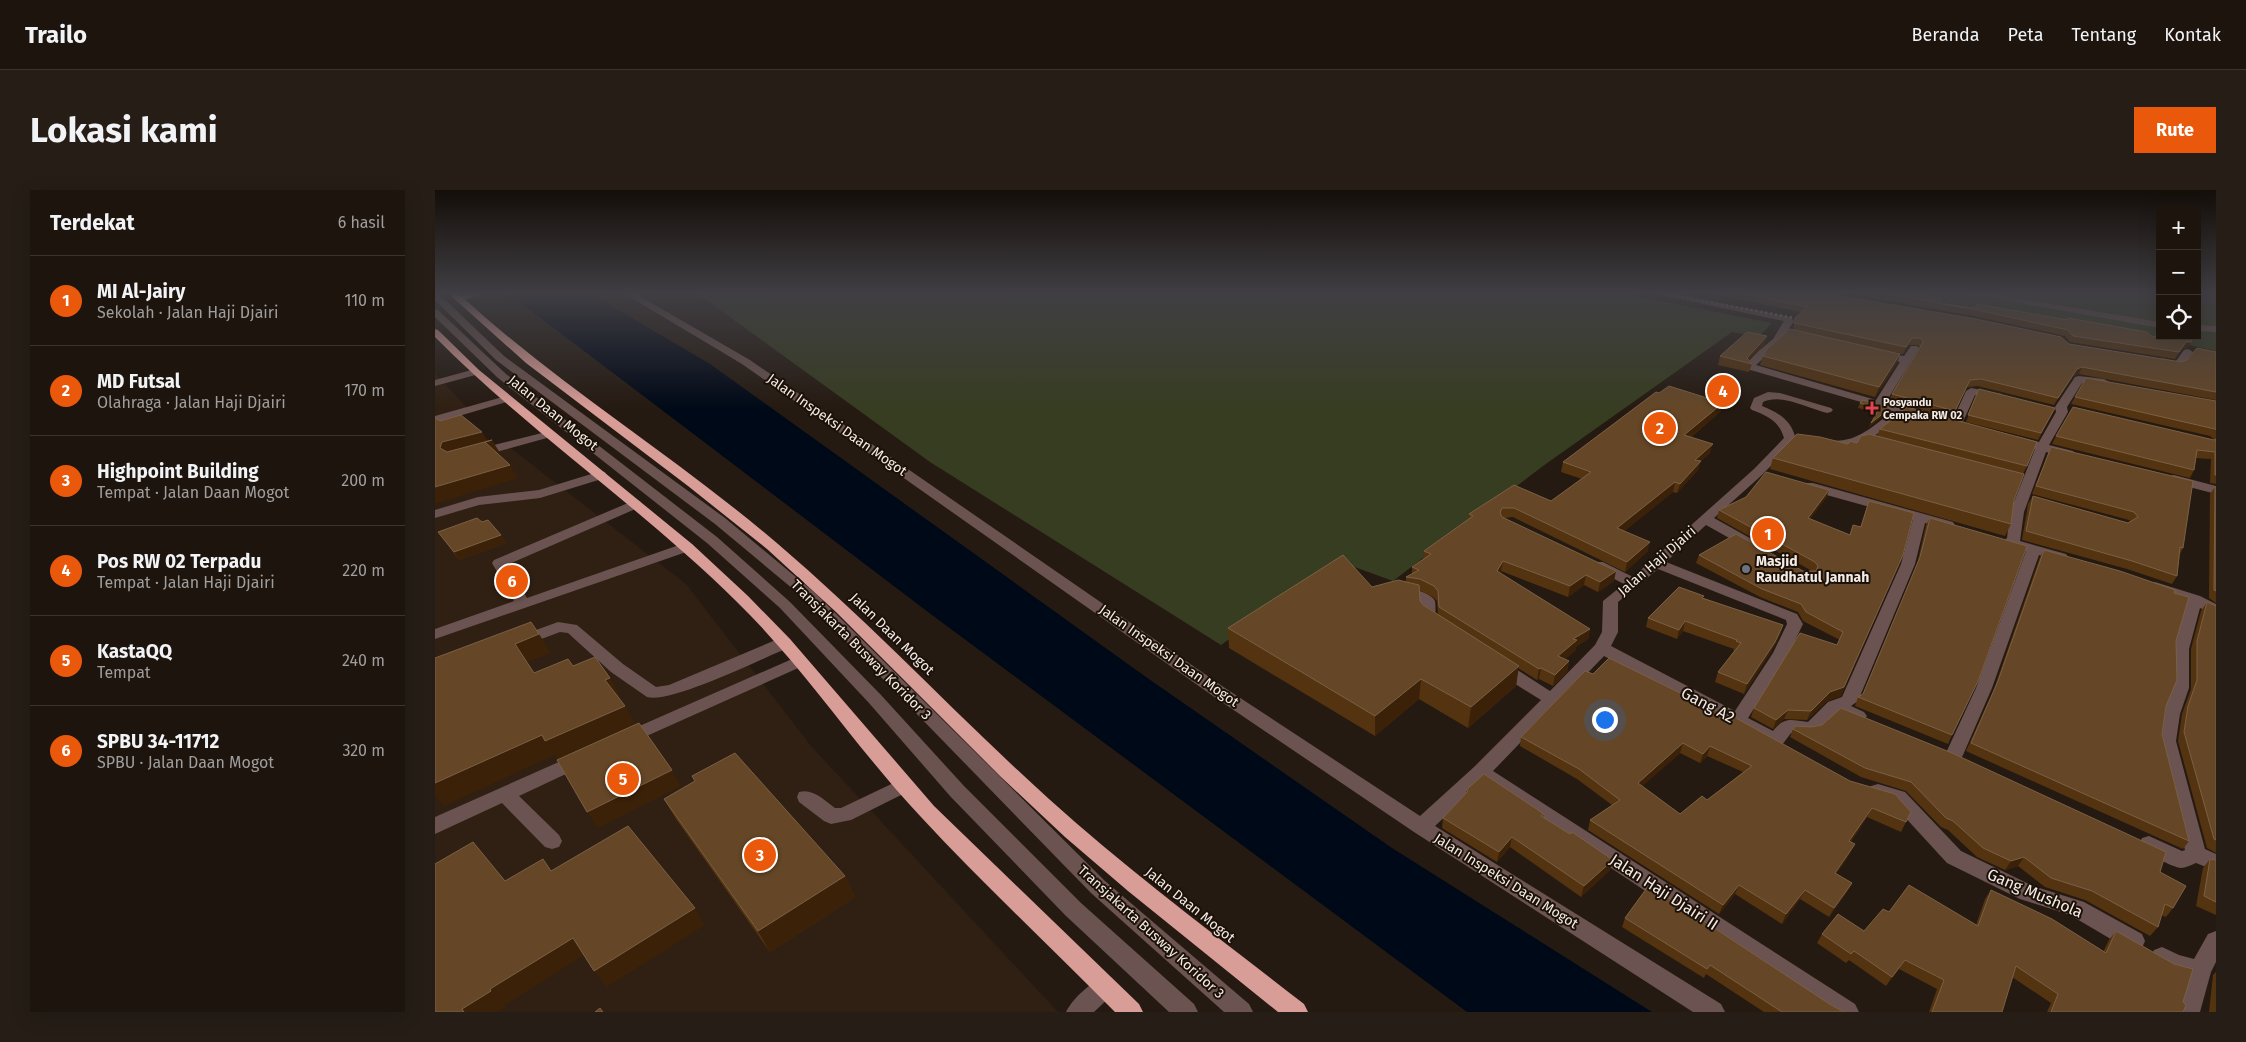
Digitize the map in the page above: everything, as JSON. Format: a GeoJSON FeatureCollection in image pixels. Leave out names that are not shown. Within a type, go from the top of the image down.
{"type":"FeatureCollection","features":[{"type":"Feature","properties":{"kind":"highway","name":"Jalan Daan Mogot"},"geometry":{"type":"LineString","coordinates":[[496,332],[527,359],[737,516],[815,583],[1043,805],[1110,862],[1295,1012]]}},
{"type":"Feature","properties":{"kind":"highway","name":"Jalan Daan Mogot"},"geometry":{"type":"LineString","coordinates":[[436,333],[475,372],[687,547],[743,599],[785,643],[904,785],[935,818],[1131,1012]]}},
{"type":"Feature","properties":{"kind":"street","name":"Transjakarta Busway Koridor 3"},"geometry":{"type":"LineString","coordinates":[[456,332],[502,376],[712,540],[785,605],[875,699],[964,798],[1073,909],[1186,1012]]}},
{"type":"Feature","properties":{"kind":"street","name":"Transjakarta Busway Koridor 3"},"geometry":{"type":"LineString","coordinates":[[474,332],[500,358],[537,387],[624,448],[720,521],[809,596],[1098,888],[1241,1012]]}},
{"type":"Feature","properties":{"kind":"street","name":"Jalan Inspeksi Daan Mogot"},"geometry":{"type":"LineString","coordinates":[[695,332],[746,362],[1219,692],[1421,827],[1713,1012]]}},
{"type":"Feature","properties":{"kind":"street"},"geometry":{"type":"LineString","coordinates":[[1788,332],[1753,362],[1751,367],[1802,384],[1929,416]]}},
{"type":"Feature","properties":{"kind":"street"},"geometry":{"type":"LineString","coordinates":[[1879,404],[1914,348]]}},
{"type":"Feature","properties":{"kind":"street"},"geometry":{"type":"LineString","coordinates":[[1869,352],[1907,360]]}},
{"type":"Feature","properties":{"kind":"street"},"geometry":{"type":"LineString","coordinates":[[2149,359],[2178,364],[2188,352]]}},
{"type":"Feature","properties":{"kind":"street"},"geometry":{"type":"LineString","coordinates":[[435,383],[475,372]]}},
{"type":"Feature","properties":{"kind":"street"},"geometry":{"type":"LineString","coordinates":[[2013,543],[2017,512],[2027,498],[2024,481],[2061,409],[2079,379],[2120,385]]}},
{"type":"Feature","properties":{"kind":"street"},"geometry":{"type":"LineString","coordinates":[[1957,424],[1971,391],[1979,391],[2006,398]]}},
{"type":"Feature","properties":{"kind":"street"},"geometry":{"type":"LineString","coordinates":[[1827,410],[1780,396],[1768,395],[1758,400],[1757,408],[1776,416],[1788,428],[1790,439],[1825,446],[1842,446],[1864,439],[1901,409]]}},
{"type":"Feature","properties":{"kind":"street"},"geometry":{"type":"LineString","coordinates":[[438,416],[506,398]]}},
{"type":"Feature","properties":{"kind":"street"},"geometry":{"type":"LineString","coordinates":[[465,457],[525,442],[548,432]]}},
{"type":"Feature","properties":{"kind":"street"},"geometry":{"type":"LineString","coordinates":[[2001,435],[2080,456]]}},
{"type":"Feature","properties":{"kind":"street","name":"Jalan Haji Djairi"},"geometry":{"type":"LineString","coordinates":[[1421,827],[1481,772],[1602,648],[1610,632],[1611,601],[1634,583],[1758,472],[1790,439]]}},
{"type":"Feature","properties":{"kind":"street"},"geometry":{"type":"LineString","coordinates":[[1864,439],[1882,444]]}},
{"type":"Feature","properties":{"kind":"street"},"geometry":{"type":"LineString","coordinates":[[435,514],[478,502],[540,494],[596,471]]}},
{"type":"Feature","properties":{"kind":"street"},"geometry":{"type":"LineString","coordinates":[[1758,472],[1777,477]]}},
{"type":"Feature","properties":{"kind":"street"},"geometry":{"type":"LineString","coordinates":[[2158,475],[2216,490]]}},
{"type":"Feature","properties":{"kind":"street"},"geometry":{"type":"LineString","coordinates":[[1795,482],[1957,527]]}},
{"type":"Feature","properties":{"kind":"street"},"geometry":{"type":"LineString","coordinates":[[523,603],[499,563],[635,504]]}},
{"type":"Feature","properties":{"kind":"street"},"geometry":{"type":"LineString","coordinates":[[1834,706],[1849,701],[1909,564],[1920,517]]}},
{"type":"Feature","properties":{"kind":"street"},"geometry":{"type":"LineString","coordinates":[[1705,519],[1764,552]]}},
{"type":"Feature","properties":{"kind":"street"},"geometry":{"type":"LineString","coordinates":[[1995,538],[2077,562]]}},
{"type":"Feature","properties":{"kind":"street"},"geometry":{"type":"LineString","coordinates":[[435,634],[687,547]]}},
{"type":"Feature","properties":{"kind":"street"},"geometry":{"type":"LineString","coordinates":[[1954,755],[1984,688],[2034,549]]}},
{"type":"Feature","properties":{"kind":"street"},"geometry":{"type":"LineString","coordinates":[[1585,559],[1634,583]]}},
{"type":"Feature","properties":{"kind":"street"},"geometry":{"type":"LineString","coordinates":[[1655,564],[1792,617],[1795,624],[1781,653],[1737,721]]}},
{"type":"Feature","properties":{"kind":"street"},"geometry":{"type":"LineString","coordinates":[[2139,580],[2195,599],[2216,610]]}},
{"type":"Feature","properties":{"kind":"street"},"geometry":{"type":"LineString","coordinates":[[1384,595],[1400,590],[1410,592],[1427,601],[1428,620],[1444,630]]}},
{"type":"Feature","properties":{"kind":"street"},"geometry":{"type":"LineString","coordinates":[[2195,599],[2181,649],[2181,688],[2171,714],[2167,741],[2196,854]]}},
{"type":"Feature","properties":{"kind":"street"},"geometry":{"type":"LineString","coordinates":[[505,648],[558,627],[571,628],[617,668],[653,693],[673,690],[785,643]]}},
{"type":"Feature","properties":{"kind":"street","name":"Gang A2"},"geometry":{"type":"LineString","coordinates":[[1602,648],[1784,745],[1787,726],[1812,729],[1834,706]]}},
{"type":"Feature","properties":{"kind":"street"},"geometry":{"type":"LineString","coordinates":[[1485,657],[1553,700]]}},
{"type":"Feature","properties":{"kind":"street"},"geometry":{"type":"LineString","coordinates":[[613,745],[799,661]]}},
{"type":"Feature","properties":{"kind":"street"},"geometry":{"type":"LineString","coordinates":[[1834,706],[1871,721]]}},
{"type":"Feature","properties":{"kind":"street"},"geometry":{"type":"LineString","coordinates":[[1935,747],[1971,763]]}},
{"type":"Feature","properties":{"kind":"street"},"geometry":{"type":"LineString","coordinates":[[435,826],[595,753]]}},
{"type":"Feature","properties":{"kind":"street","name":"Jalan Haji Djairi II"},"geometry":{"type":"LineString","coordinates":[[1481,772],[1847,1012]]}},
{"type":"Feature","properties":{"kind":"street"},"geometry":{"type":"LineString","coordinates":[[806,797],[831,816],[844,816],[904,785]]}},
{"type":"Feature","properties":{"kind":"street","name":"Gang Mushola"},"geometry":{"type":"LineString","coordinates":[[1863,786],[1898,797],[1954,857],[2027,893],[2076,908],[2175,964],[2200,970]]}},
{"type":"Feature","properties":{"kind":"street"},"geometry":{"type":"LineString","coordinates":[[505,794],[552,841]]}},
{"type":"Feature","properties":{"kind":"street"},"geometry":{"type":"LineString","coordinates":[[2129,836],[2182,860],[2196,854],[2216,863]]}},
{"type":"Feature","properties":{"kind":"street"},"geometry":{"type":"LineString","coordinates":[[2188,1012],[2200,970],[2216,941]]}},
{"type":"Feature","properties":{"kind":"street"},"geometry":{"type":"LineString","coordinates":[[1078,1012],[1105,987]]}},
{"type":"Feature","properties":{"kind":"shaded area"},"geometry":{"type":"Polygon","coordinates":[[[435,373],[469,410],[435,420],[435,373]]]}},
{"type":"Feature","properties":{"kind":"shaded area"},"geometry":{"type":"Polygon","coordinates":[[[508,446],[686,584],[811,746],[1058,1012],[435,1012],[435,468],[508,446]]]}},
{"type":"Feature","properties":{"kind":"green space"},"geometry":{"type":"Polygon","coordinates":[[[751,332],[1731,332],[1543,466],[1393,581],[1338,561],[1221,645],[930,462],[751,332]]]}},
{"type":"Feature","properties":{"kind":"green space"},"geometry":{"type":"Polygon","coordinates":[[[1734,332],[1763,332],[1758,337],[1734,332]]]}},
{"type":"Feature","properties":{"kind":"green space"},"geometry":{"type":"Polygon","coordinates":[[[2133,332],[2156,332],[2156,337],[2133,332]]]}},
{"type":"Feature","properties":{"kind":"green space"},"geometry":{"type":"Polygon","coordinates":[[[2201,332],[2216,332],[2216,351],[2167,340],[2201,340],[2201,332]]]}},
{"type":"Feature","properties":{"kind":"water"},"geometry":{"type":"Polygon","coordinates":[[[560,332],[656,332],[710,364],[1146,677],[1392,848],[1652,1012],[1467,1012],[932,615],[560,332]]]}},
{"type":"Feature","properties":{"kind":"building"},"geometry":{"type":"Polygon","coordinates":[[[1747,332],[1767,336],[1747,358],[1752,364],[1720,356],[1747,332]]]}},
{"type":"Feature","properties":{"kind":"building"},"geometry":{"type":"Polygon","coordinates":[[[1786,332],[1805,332],[1900,354],[1879,387],[1763,356],[1767,349],[1786,332]]]}},
{"type":"Feature","properties":{"kind":"building"},"geometry":{"type":"Polygon","coordinates":[[[1838,332],[2039,332],[2061,337],[2069,344],[2181,362],[2187,360],[2197,348],[2216,352],[2216,392],[2082,367],[2077,369],[2058,398],[1981,379],[1970,380],[1955,411],[1892,394],[1923,342],[1921,338],[1912,338],[1906,347],[1838,332]]]}},
{"type":"Feature","properties":{"kind":"building"},"geometry":{"type":"Polygon","coordinates":[[[2070,332],[2147,332],[2153,337],[2156,336],[2156,340],[2191,340],[2191,342],[2186,342],[2179,352],[2073,336],[2070,332]]]}},
{"type":"Feature","properties":{"kind":"building"},"geometry":{"type":"Polygon","coordinates":[[[2086,378],[2216,401],[2216,430],[2075,397],[2086,378]]]}},
{"type":"Feature","properties":{"kind":"building"},"geometry":{"type":"Polygon","coordinates":[[[1669,386],[1723,403],[1684,435],[1713,444],[1695,460],[1701,461],[1680,484],[1675,482],[1617,528],[1650,542],[1627,562],[1514,508],[1502,508],[1500,513],[1502,517],[1616,571],[1600,582],[1586,575],[1570,586],[1503,561],[1497,571],[1590,629],[1573,639],[1577,640],[1558,656],[1569,661],[1555,675],[1541,668],[1539,669],[1439,607],[1438,591],[1434,586],[1420,579],[1406,577],[1419,570],[1412,567],[1431,554],[1424,551],[1473,516],[1469,514],[1514,485],[1551,501],[1591,472],[1563,462],[1656,392],[1659,393],[1669,386]]]}},
{"type":"Feature","properties":{"kind":"building"},"geometry":{"type":"Polygon","coordinates":[[[1979,389],[2055,408],[2041,433],[1968,415],[1979,389]]]}},
{"type":"Feature","properties":{"kind":"building"},"geometry":{"type":"Polygon","coordinates":[[[1863,400],[1890,408],[1871,423],[1879,409],[1860,403],[1863,400]]]}},
{"type":"Feature","properties":{"kind":"building"},"geometry":{"type":"Polygon","coordinates":[[[1907,407],[2037,442],[2027,466],[1880,429],[1907,407]]]}},
{"type":"Feature","properties":{"kind":"building"},"geometry":{"type":"Polygon","coordinates":[[[2073,407],[2216,439],[2216,475],[2215,452],[2197,450],[2194,470],[2056,436],[2073,407]]]}},
{"type":"Feature","properties":{"kind":"building"},"geometry":{"type":"Polygon","coordinates":[[[461,415],[482,432],[442,442],[440,448],[447,452],[492,440],[485,442],[510,465],[435,487],[435,418],[440,421],[461,415]]]}},
{"type":"Feature","properties":{"kind":"building"},"geometry":{"type":"Polygon","coordinates":[[[1797,434],[1848,444],[1850,441],[1857,443],[1861,436],[1869,434],[2024,474],[2014,500],[2011,524],[1773,458],[1797,434]]]}},
{"type":"Feature","properties":{"kind":"building"},"geometry":{"type":"Polygon","coordinates":[[[2051,447],[2193,481],[2183,548],[2180,547],[2177,576],[2132,561],[2026,531],[2033,496],[2128,523],[2138,517],[2134,512],[2036,486],[2051,447]]]}},
{"type":"Feature","properties":{"kind":"building"},"geometry":{"type":"Polygon","coordinates":[[[1766,472],[1829,490],[1808,518],[1850,535],[1853,525],[1861,527],[1869,501],[1914,513],[1903,555],[1844,687],[1830,692],[1811,711],[1788,710],[1776,720],[1754,708],[1800,633],[1837,645],[1843,632],[1806,612],[1801,604],[1762,589],[1699,555],[1736,534],[1803,571],[1816,571],[1818,566],[1815,562],[1719,510],[1746,497],[1766,472]]]}},
{"type":"Feature","properties":{"kind":"building"},"geometry":{"type":"Polygon","coordinates":[[[2216,487],[2216,591],[2214,590],[2216,487]]]}},
{"type":"Feature","properties":{"kind":"building"},"geometry":{"type":"Polygon","coordinates":[[[477,518],[482,522],[488,520],[501,535],[454,552],[438,532],[477,518]]]}},
{"type":"Feature","properties":{"kind":"building"},"geometry":{"type":"Polygon","coordinates":[[[1930,518],[2027,546],[1979,679],[1952,735],[1858,697],[1863,694],[1920,557],[1930,518]]]}},
{"type":"Feature","properties":{"kind":"building"},"geometry":{"type":"Polygon","coordinates":[[[2044,550],[2120,571],[2175,590],[2174,593],[2189,597],[2176,641],[2177,680],[2166,706],[2162,734],[2189,841],[1971,743],[1998,681],[2044,550]]]}},
{"type":"Feature","properties":{"kind":"building"},"geometry":{"type":"Polygon","coordinates":[[[1343,555],[1372,587],[1398,580],[1419,585],[1420,601],[1423,605],[1519,666],[1471,707],[1421,679],[1375,716],[1228,628],[1343,555]]]}},
{"type":"Feature","properties":{"kind":"building"},"geometry":{"type":"Polygon","coordinates":[[[1679,587],[1704,596],[1702,598],[1783,625],[1775,642],[1747,684],[1718,672],[1741,643],[1737,640],[1685,621],[1679,630],[1648,618],[1679,587]]]}},
{"type":"Feature","properties":{"kind":"building"},"geometry":{"type":"Polygon","coordinates":[[[2207,602],[2216,606],[2216,840],[2214,839],[2184,732],[2188,706],[2197,680],[2197,641],[2207,602]]]}},
{"type":"Feature","properties":{"kind":"building"},"geometry":{"type":"Polygon","coordinates":[[[531,622],[539,634],[515,644],[534,673],[568,659],[573,666],[595,657],[610,678],[605,680],[625,706],[545,741],[542,735],[435,783],[435,658],[531,622]]]}},
{"type":"Feature","properties":{"kind":"building"},"geometry":{"type":"Polygon","coordinates":[[[1609,658],[1733,719],[1734,717],[1850,781],[1895,794],[1911,812],[1906,822],[1872,808],[1849,841],[1855,844],[1835,873],[1852,883],[1834,908],[1805,890],[1786,914],[1739,885],[1723,905],[1590,820],[1620,800],[1579,769],[1521,737],[1585,671],[1593,674],[1609,658]],[[1683,743],[1638,783],[1680,814],[1702,796],[1707,800],[1752,766],[1710,746],[1703,754],[1683,743]]]}},
{"type":"Feature","properties":{"kind":"building"},"geometry":{"type":"Polygon","coordinates":[[[1841,708],[1952,753],[2166,852],[2160,872],[2186,886],[2173,908],[2165,904],[2158,927],[2092,891],[2051,878],[2024,857],[2011,861],[1983,848],[1953,821],[1946,818],[1911,782],[1865,768],[1793,729],[1795,726],[1811,727],[1822,725],[1841,708]]]}},
{"type":"Feature","properties":{"kind":"building"},"geometry":{"type":"Polygon","coordinates":[[[639,723],[672,770],[587,812],[557,760],[639,723]]]}},
{"type":"Feature","properties":{"kind":"building"},"geometry":{"type":"Polygon","coordinates":[[[735,753],[845,876],[758,931],[664,799],[695,781],[692,776],[735,753]]]}},
{"type":"Feature","properties":{"kind":"building"},"geometry":{"type":"Polygon","coordinates":[[[1484,774],[1544,814],[1541,816],[1570,834],[1572,832],[1613,860],[1584,886],[1512,837],[1499,852],[1443,818],[1468,791],[1466,790],[1484,774]]]}},
{"type":"Feature","properties":{"kind":"building"},"geometry":{"type":"Polygon","coordinates":[[[628,826],[695,908],[594,971],[573,938],[490,989],[491,991],[462,1009],[464,1012],[435,1012],[435,864],[473,842],[505,881],[543,859],[551,871],[628,826]]]}},
{"type":"Feature","properties":{"kind":"building"},"geometry":{"type":"Polygon","coordinates":[[[2210,859],[2216,860],[2216,902],[2204,896],[2210,859]]]}},
{"type":"Feature","properties":{"kind":"building"},"geometry":{"type":"Polygon","coordinates":[[[1649,885],[1844,1012],[1782,1012],[1710,965],[1707,969],[1625,918],[1649,885]]]}},
{"type":"Feature","properties":{"kind":"building"},"geometry":{"type":"Polygon","coordinates":[[[1909,885],[1978,926],[1991,890],[2052,919],[2106,953],[2116,931],[2174,964],[2193,969],[2183,1002],[2186,1005],[2183,1012],[2051,1012],[2058,994],[2016,966],[2002,1012],[1932,1012],[1944,980],[1905,960],[1892,977],[1854,951],[1851,954],[1822,934],[1838,914],[1864,931],[1883,909],[1889,912],[1909,885]]]}},
{"type":"Feature","properties":{"kind":"building"},"geometry":{"type":"Polygon","coordinates":[[[600,1008],[603,1012],[595,1012],[600,1008]]]}},
{"type":"Feature","properties":{"kind":"place","name":"Pos RW 02 Terpadu"},"geometry":{"type":"Point","coordinates":[1723,391]}},
{"type":"Feature","properties":{"kind":"place","name":"Posyandu Cempaka RW 02"},"geometry":{"type":"Point","coordinates":[1872,408]}},
{"type":"Feature","properties":{"kind":"place","name":"MD Futsal"},"geometry":{"type":"Point","coordinates":[1660,428]}},
{"type":"Feature","properties":{"kind":"place","name":"MI Al-Jairy"},"geometry":{"type":"Point","coordinates":[1768,534]}},
{"type":"Feature","properties":{"kind":"place","name":"Masjid Raudhatul Jannah"},"geometry":{"type":"Point","coordinates":[1746,569]}},
{"type":"Feature","properties":{"kind":"place","name":"SPBU 34-11712"},"geometry":{"type":"Point","coordinates":[512,581]}},
{"type":"Feature","properties":{"kind":"place","name":"KastaQQ"},"geometry":{"type":"Point","coordinates":[623,779]}},
{"type":"Feature","properties":{"kind":"place","name":"Highpoint Building"},"geometry":{"type":"Point","coordinates":[760,855]}}]}
